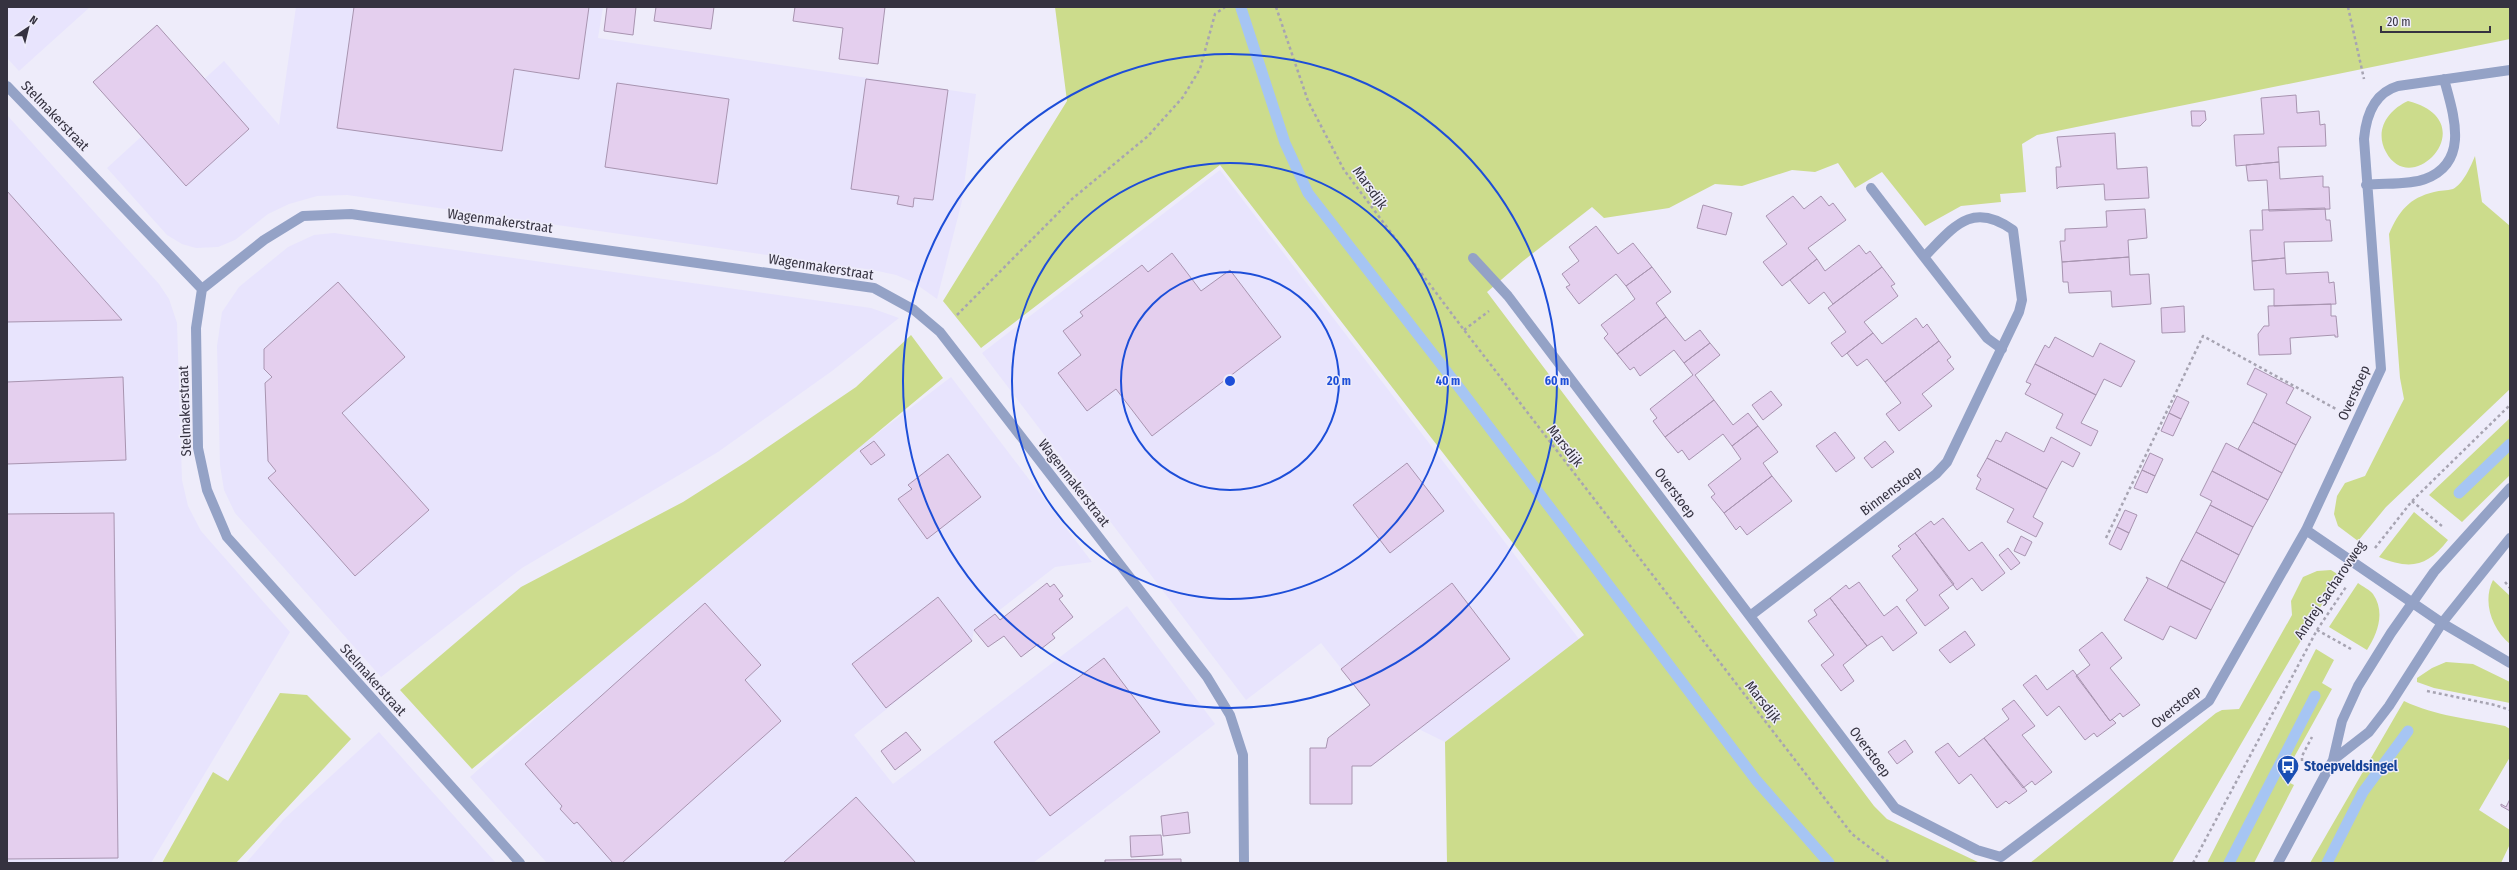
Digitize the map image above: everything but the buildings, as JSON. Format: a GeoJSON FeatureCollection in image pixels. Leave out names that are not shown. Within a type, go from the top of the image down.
{"type":"FeatureCollection","features":[{"type":"Feature","properties":{"kind":"street","name":"Overstoep"},"geometry":{"type":"LineString","coordinates":[[1473,258],[1508,296],[1895,808],[1977,850],[2002,857],[2209,701],[2306,530],[2382,370],[2366,184],[2364,139],[2365,122],[2371,108],[2388,89],[2444,79],[2510,70]]}},
{"type":"Feature","properties":{"kind":"street"},"geometry":{"type":"LineString","coordinates":[[2366,184],[2424,180],[2437,173],[2446,162],[2454,147],[2457,134],[2455,120],[2444,79]]}},
{"type":"Feature","properties":{"kind":"street","name":"Stelmakerstraat"},"geometry":{"type":"LineString","coordinates":[[7,86],[202,289],[196,328],[198,448],[207,490],[227,537],[520,863]]}},
{"type":"Feature","properties":{"kind":"street"},"geometry":{"type":"LineString","coordinates":[[1871,188],[1987,338],[2002,349]]}},
{"type":"Feature","properties":{"kind":"street","name":"Wagenmakerstraat"},"geometry":{"type":"LineString","coordinates":[[202,289],[264,240],[303,216],[351,214],[874,288],[914,310],[940,332],[1207,677],[1230,715],[1243,755],[1244,863]]}},
{"type":"Feature","properties":{"kind":"street","name":"Binnenstoep"},"geometry":{"type":"LineString","coordinates":[[1750,616],[1936,474],[1947,462],[2020,312],[2022,300],[2012,230],[1998,220],[1971,218],[1959,222],[1924,257]]}},
{"type":"Feature","properties":{"kind":"street"},"geometry":{"type":"LineString","coordinates":[[2278,863],[2333,760],[2342,721],[2358,686],[2412,602],[2460,541],[2510,488]]}},
{"type":"Feature","properties":{"kind":"street"},"geometry":{"type":"LineString","coordinates":[[2306,530],[2442,623],[2510,663]]}},
{"type":"Feature","properties":{"kind":"street"},"geometry":{"type":"LineString","coordinates":[[2333,760],[2369,732],[2389,706],[2442,623],[2510,538]]}},
{"type":"Feature","properties":{"kind":"path"},"geometry":{"type":"LineString","coordinates":[[940,332],[1072,199],[1148,136],[1183,97],[1200,69],[1215,14],[1225,7]]}},
{"type":"Feature","properties":{"kind":"path","name":"Marsdijk"},"geometry":{"type":"LineString","coordinates":[[1276,7],[1308,101],[1344,170],[1464,330],[1852,834],[1890,863]]}},
{"type":"Feature","properties":{"kind":"path"},"geometry":{"type":"LineString","coordinates":[[2348,7],[2371,108]]}},
{"type":"Feature","properties":{"kind":"path"},"geometry":{"type":"LineString","coordinates":[[1464,330],[1508,296]]}},
{"type":"Feature","properties":{"kind":"path"},"geometry":{"type":"LineString","coordinates":[[2106,538],[2203,336],[2357,421]]}},
{"type":"Feature","properties":{"kind":"path","name":"Andrej Sacharovweg"},"geometry":{"type":"LineString","coordinates":[[2193,863],[2317,630],[2360,567],[2412,501],[2510,406]]}},
{"type":"Feature","properties":{"kind":"shaded area"},"geometry":{"type":"Polygon","coordinates":[[[7,7],[90,7],[19,71],[7,58],[7,7]]]}},
{"type":"Feature","properties":{"kind":"shaded area"},"geometry":{"type":"Polygon","coordinates":[[[296,7],[603,7],[598,38],[976,94],[962,201],[937,299],[913,282],[896,275],[873,270],[347,195],[317,196],[289,204],[268,214],[235,240],[218,247],[196,248],[182,244],[167,235],[107,168],[224,61],[279,125],[296,7]]]}},
{"type":"Feature","properties":{"kind":"shaded area"},"geometry":{"type":"Polygon","coordinates":[[[7,115],[159,284],[169,299],[177,323],[182,480],[188,506],[201,531],[290,632],[151,863],[7,863],[7,115]]]}},
{"type":"Feature","properties":{"kind":"shaded area"},"geometry":{"type":"Polygon","coordinates":[[[1220,170],[1579,639],[1445,742],[1370,705],[1321,643],[1246,700],[982,353],[1220,170]]]}},
{"type":"Feature","properties":{"kind":"shaded area"},"geometry":{"type":"Polygon","coordinates":[[[334,233],[871,308],[899,318],[832,371],[718,452],[522,568],[381,677],[235,513],[224,490],[220,465],[217,346],[222,312],[239,287],[288,247],[314,235],[334,233]]]}},
{"type":"Feature","properties":{"kind":"shaded area"},"geometry":{"type":"Polygon","coordinates":[[[951,377],[1092,562],[1055,567],[974,630],[972,641],[854,735],[893,784],[1127,606],[1215,724],[1033,863],[547,863],[470,777],[717,556],[951,377]]]}},
{"type":"Feature","properties":{"kind":"shaded area"},"geometry":{"type":"Polygon","coordinates":[[[379,732],[496,863],[246,863],[283,820],[379,732]]]}},
{"type":"Feature","properties":{"kind":"green space"},"geometry":{"type":"Polygon","coordinates":[[[1055,7],[2510,7],[2510,39],[2037,135],[2022,144],[2026,192],[2000,194],[2001,202],[1961,206],[1925,226],[1882,172],[1855,188],[1838,163],[1815,172],[1792,170],[1742,186],[1715,184],[1669,208],[1604,218],[1592,207],[1523,261],[1487,292],[1874,806],[1887,819],[1980,863],[1447,863],[1445,742],[1584,635],[1220,165],[981,348],[943,301],[1067,101],[1055,7]]]}},
{"type":"Feature","properties":{"kind":"green space"},"geometry":{"type":"Polygon","coordinates":[[[2408,101],[2431,111],[2441,124],[2442,139],[2436,152],[2425,163],[2411,168],[2398,165],[2386,152],[2382,136],[2382,129],[2389,115],[2408,101]]]}},
{"type":"Feature","properties":{"kind":"green space"},"geometry":{"type":"Polygon","coordinates":[[[2475,156],[2482,202],[2510,226],[2510,389],[2386,507],[2358,541],[2338,526],[2334,514],[2337,496],[2345,483],[2365,476],[2404,399],[2400,378],[2389,234],[2401,212],[2411,202],[2436,191],[2451,190],[2457,187],[2466,174],[2475,156]]]}},
{"type":"Feature","properties":{"kind":"green space"},"geometry":{"type":"Polygon","coordinates":[[[911,335],[943,378],[472,769],[400,690],[521,587],[683,502],[746,462],[856,387],[911,335]]]}},
{"type":"Feature","properties":{"kind":"green space"},"geometry":{"type":"Polygon","coordinates":[[[2510,418],[2510,475],[2462,522],[2429,495],[2510,418]]]}},
{"type":"Feature","properties":{"kind":"green space"},"geometry":{"type":"Polygon","coordinates":[[[2414,512],[2448,540],[2433,556],[2417,564],[2400,564],[2379,557],[2414,512]]]}},
{"type":"Feature","properties":{"kind":"green space"},"geometry":{"type":"Polygon","coordinates":[[[2331,570],[2339,575],[2172,863],[2030,863],[2216,713],[2222,710],[2239,709],[2292,615],[2291,601],[2303,577],[2317,571],[2331,570]]]}},
{"type":"Feature","properties":{"kind":"green space"},"geometry":{"type":"Polygon","coordinates":[[[2493,580],[2510,596],[2510,644],[2498,631],[2491,615],[2488,597],[2493,580]]]}},
{"type":"Feature","properties":{"kind":"green space"},"geometry":{"type":"Polygon","coordinates":[[[2358,583],[2373,594],[2379,609],[2379,623],[2377,630],[2367,650],[2329,627],[2358,583]]]}},
{"type":"Feature","properties":{"kind":"green space"},"geometry":{"type":"Polygon","coordinates":[[[2316,649],[2334,660],[2322,683],[2332,689],[2282,779],[2294,785],[2254,863],[2207,863],[2316,649]]]}},
{"type":"Feature","properties":{"kind":"green space"},"geometry":{"type":"Polygon","coordinates":[[[2446,662],[2473,664],[2510,682],[2510,703],[2434,688],[2417,682],[2417,678],[2432,668],[2446,662]]]}},
{"type":"Feature","properties":{"kind":"green space"},"geometry":{"type":"Polygon","coordinates":[[[280,693],[307,695],[351,739],[236,863],[162,863],[213,772],[228,781],[280,693]]]}},
{"type":"Feature","properties":{"kind":"green space"},"geometry":{"type":"Polygon","coordinates":[[[2404,701],[2441,714],[2505,726],[2510,729],[2510,757],[2479,810],[2510,830],[2510,844],[2501,863],[2310,863],[2404,701]]]}},
{"type":"Feature","properties":{"kind":"waterway"},"geometry":{"type":"LineString","coordinates":[[1241,8],[1285,143],[1308,193],[1461,390],[1756,780],[1829,863]]}},
{"type":"Feature","properties":{"kind":"waterway"},"geometry":{"type":"LineString","coordinates":[[2459,493],[2510,444]]}},
{"type":"Feature","properties":{"kind":"waterway"},"geometry":{"type":"LineString","coordinates":[[2229,863],[2315,696]]}},
{"type":"Feature","properties":{"kind":"waterway"},"geometry":{"type":"LineString","coordinates":[[2327,863],[2363,792],[2408,731]]}},
{"type":"Feature","properties":{"kind":"place","name":"Stoepveldsingel"},"geometry":{"type":"Point","coordinates":[2288,786]}}]}
